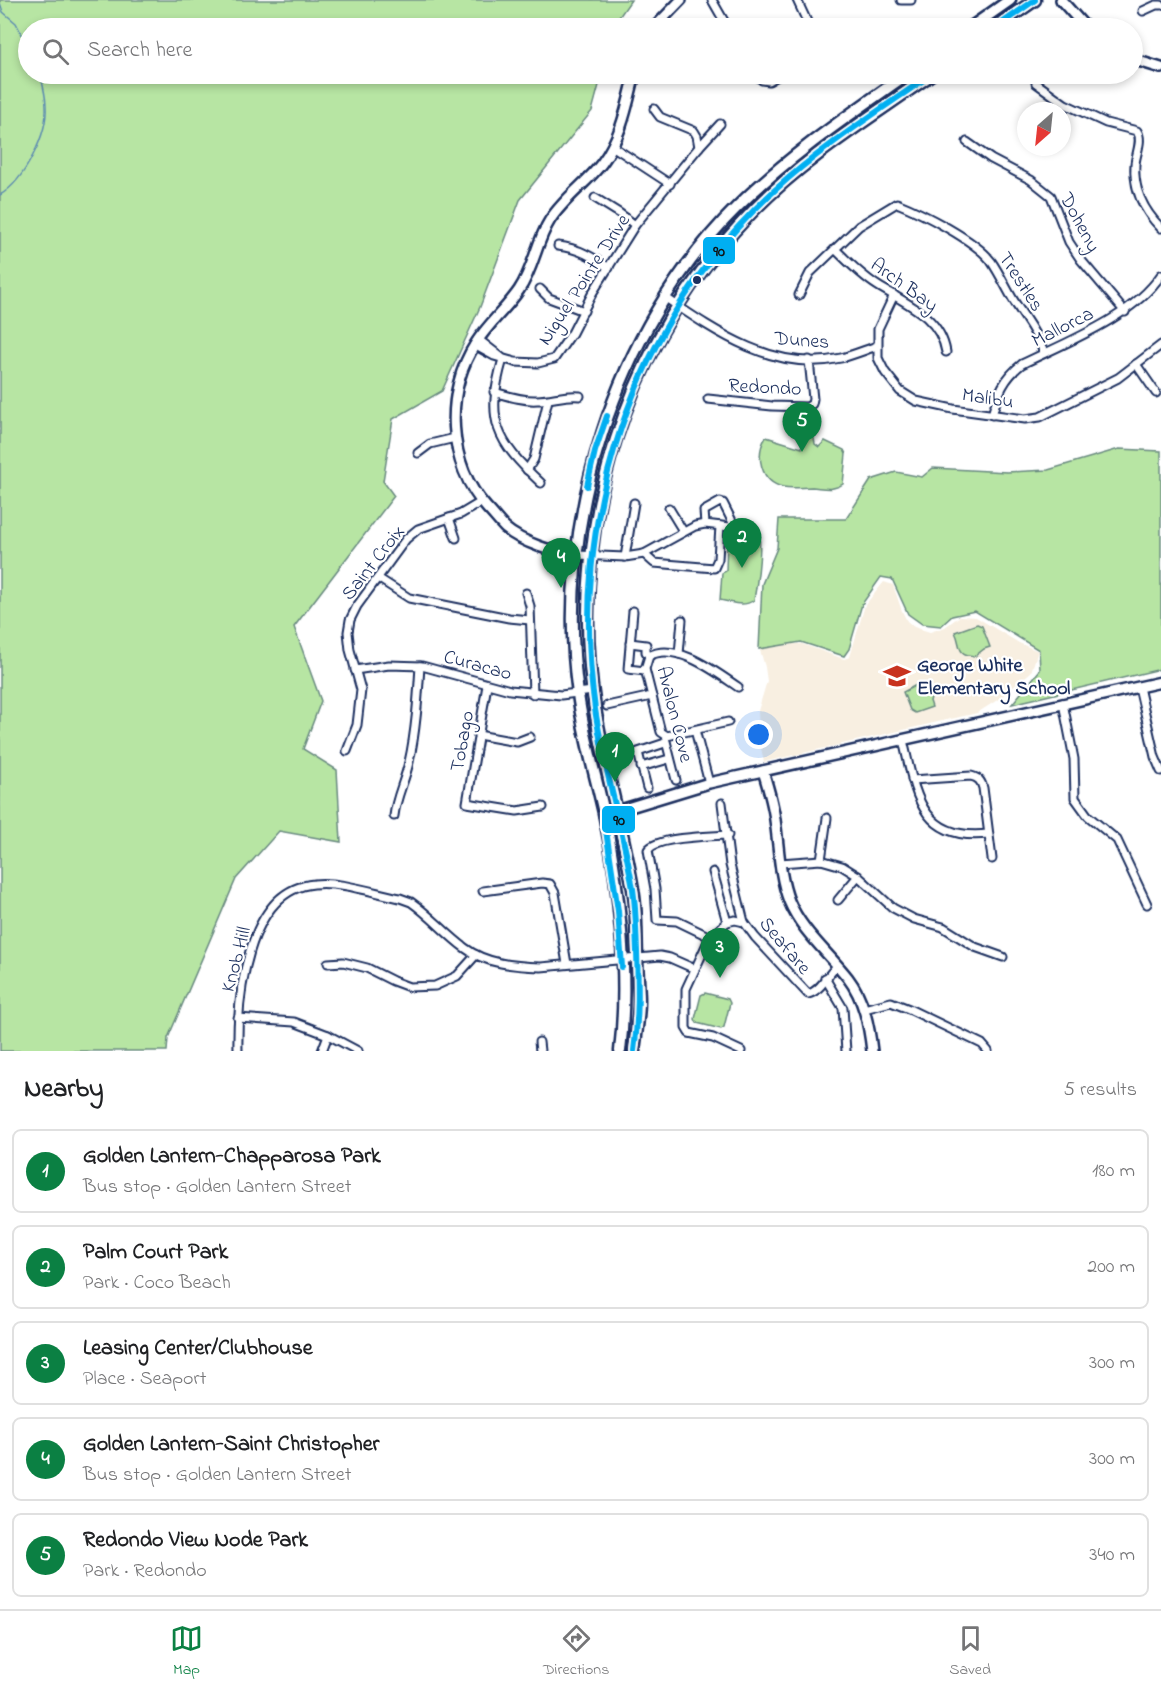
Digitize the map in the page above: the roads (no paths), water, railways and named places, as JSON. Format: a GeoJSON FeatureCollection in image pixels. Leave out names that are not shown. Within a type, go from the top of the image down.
{"type":"FeatureCollection","features":[{"type":"Feature","properties":{"kind":"main road"},"geometry":{"type":"LineString","coordinates":[[984,18],[1010,0]]}},
{"type":"Feature","properties":{"kind":"main road"},"geometry":{"type":"LineString","coordinates":[[1009,18],[1035,0]]}},
{"type":"Feature","properties":{"kind":"main road"},"geometry":{"type":"LineString","coordinates":[[620,1051],[625,985],[618,911],[604,815],[577,693],[573,618],[577,555],[585,494],[595,451],[632,358],[666,298],[709,239],[752,193],[805,147],[893,84]]}},
{"type":"Feature","properties":{"kind":"main road"},"geometry":{"type":"LineString","coordinates":[[634,1051],[639,1002],[636,910],[627,853],[601,740],[593,691],[587,621],[590,556],[600,498],[620,425],[645,367],[678,306],[733,232],[769,196],[814,158],[919,84]]}},
{"type":"Feature","properties":{"kind":"street"},"geometry":{"type":"LineString","coordinates":[[664,18],[681,0]]}},
{"type":"Feature","properties":{"kind":"street"},"geometry":{"type":"LineString","coordinates":[[712,0],[722,18]]}},
{"type":"Feature","properties":{"kind":"street"},"geometry":{"type":"LineString","coordinates":[[796,0],[805,18]]}},
{"type":"Feature","properties":{"kind":"street"},"geometry":{"type":"LineString","coordinates":[[901,0],[911,0]]}},
{"type":"Feature","properties":{"kind":"street"},"geometry":{"type":"LineString","coordinates":[[1061,0],[1077,18]]}},
{"type":"Feature","properties":{"kind":"street"},"geometry":{"type":"LineString","coordinates":[[1143,12],[1156,4],[1161,5]]}},
{"type":"Feature","properties":{"kind":"street"},"geometry":{"type":"LineString","coordinates":[[1143,62],[1161,68]]}},
{"type":"Feature","properties":{"kind":"street"},"geometry":{"type":"LineString","coordinates":[[632,84],[623,124],[612,146],[593,173],[567,197],[551,218],[519,291],[476,342],[455,390],[455,438],[461,465],[481,502],[507,529],[542,548],[566,555],[625,557],[644,554],[683,531],[705,524],[734,525],[722,502],[704,511],[705,524]]}},
{"type":"Feature","properties":{"kind":"street"},"geometry":{"type":"LineString","coordinates":[[1037,84],[1065,104],[1106,123],[1137,131],[1140,138],[1136,163],[1138,192],[1141,204],[1148,215],[1161,228]]}},
{"type":"Feature","properties":{"kind":"street"},"geometry":{"type":"LineString","coordinates":[[654,109],[660,117],[694,131],[699,147]]}},
{"type":"Feature","properties":{"kind":"street","name":"Niguel Pointe Drive"},"geometry":{"type":"LineString","coordinates":[[503,359],[527,364],[554,359],[565,346],[593,292],[635,225],[720,124]]}},
{"type":"Feature","properties":{"kind":"street","name":"Doheny"},"geometry":{"type":"LineString","coordinates":[[967,142],[991,159],[1031,180],[1051,196],[1080,260],[1125,312]]}},
{"type":"Feature","properties":{"kind":"street"},"geometry":{"type":"LineString","coordinates":[[612,146],[670,184]]}},
{"type":"Feature","properties":{"kind":"street"},"geometry":{"type":"LineString","coordinates":[[595,198],[635,225]]}},
{"type":"Feature","properties":{"kind":"street","name":"Trestles"},"geometry":{"type":"LineString","coordinates":[[835,249],[859,226],[897,203],[957,234],[980,249],[991,261],[1018,308],[1029,321],[1044,353]]}},
{"type":"Feature","properties":{"kind":"street"},"geometry":{"type":"LineString","coordinates":[[558,246],[571,247],[609,268]]}},
{"type":"Feature","properties":{"kind":"street"},"geometry":{"type":"LineString","coordinates":[[799,295],[810,273],[835,249]]}},
{"type":"Feature","properties":{"kind":"street","name":"Arch Bay"},"geometry":{"type":"LineString","coordinates":[[835,249],[868,279],[926,316],[942,338],[946,352]]}},
{"type":"Feature","properties":{"kind":"street","name":"Mallorca"},"geometry":{"type":"LineString","coordinates":[[992,415],[998,394],[1010,373],[1022,364],[1125,312],[1160,280]]}},
{"type":"Feature","properties":{"kind":"street"},"geometry":{"type":"LineString","coordinates":[[540,289],[549,298],[584,311]]}},
{"type":"Feature","properties":{"kind":"street"},"geometry":{"type":"LineString","coordinates":[[877,346],[878,328],[894,295]]}},
{"type":"Feature","properties":{"kind":"street","name":"Dunes"},"geometry":{"type":"LineString","coordinates":[[666,298],[755,351],[775,357],[809,360],[841,358],[877,346]]}},
{"type":"Feature","properties":{"kind":"street"},"geometry":{"type":"LineString","coordinates":[[476,342],[496,352],[503,359],[494,392],[495,417],[502,440],[513,456],[542,483]]}},
{"type":"Feature","properties":{"kind":"street","name":"Malibu"},"geometry":{"type":"LineString","coordinates":[[877,346],[878,358],[885,372],[900,391],[916,400],[933,405],[1025,419],[1040,417],[1118,378],[1161,345]]}},
{"type":"Feature","properties":{"kind":"street","name":"Redondo"},"geometry":{"type":"LineString","coordinates":[[708,399],[772,406],[807,407],[812,404],[813,399],[809,360]]}},
{"type":"Feature","properties":{"kind":"street"},"geometry":{"type":"LineString","coordinates":[[1136,364],[1156,393]]}},
{"type":"Feature","properties":{"kind":"street"},"geometry":{"type":"LineString","coordinates":[[494,392],[525,400],[580,396]]}},
{"type":"Feature","properties":{"kind":"street"},"geometry":{"type":"LineString","coordinates":[[527,470],[534,459],[548,400]]}},
{"type":"Feature","properties":{"kind":"street"},"geometry":{"type":"LineString","coordinates":[[418,453],[430,444],[455,438]]}},
{"type":"Feature","properties":{"kind":"street","name":"Saint Croix"},"geometry":{"type":"LineString","coordinates":[[347,751],[357,725],[361,690],[350,650],[348,632],[350,620],[357,606],[406,539],[418,529],[461,514],[481,502]]}},
{"type":"Feature","properties":{"kind":"street"},"geometry":{"type":"LineString","coordinates":[[625,557],[634,503]]}},
{"type":"Feature","properties":{"kind":"street"},"geometry":{"type":"LineString","coordinates":[[669,508],[683,531]]}},
{"type":"Feature","properties":{"kind":"street"},"geometry":{"type":"LineString","coordinates":[[450,518],[456,538]]}},
{"type":"Feature","properties":{"kind":"street"},"geometry":{"type":"LineString","coordinates":[[644,554],[654,564],[714,568],[720,526]]}},
{"type":"Feature","properties":{"kind":"street"},"geometry":{"type":"LineString","coordinates":[[378,578],[409,598],[530,620]]}},
{"type":"Feature","properties":{"kind":"street"},"geometry":{"type":"LineString","coordinates":[[526,593],[530,606],[533,694]]}},
{"type":"Feature","properties":{"kind":"street"},"geometry":{"type":"LineString","coordinates":[[633,611],[628,669],[645,671]]}},
{"type":"Feature","properties":{"kind":"street"},"geometry":{"type":"LineString","coordinates":[[679,654],[682,620]]}},
{"type":"Feature","properties":{"kind":"street"},"geometry":{"type":"LineString","coordinates":[[630,643],[646,645],[646,652],[649,656],[657,652],[679,654],[710,667],[738,687]]}},
{"type":"Feature","properties":{"kind":"street","name":"Avalon Cove"},"geometry":{"type":"LineString","coordinates":[[649,656],[645,671],[660,732],[666,740],[675,780]]}},
{"type":"Feature","properties":{"kind":"street","name":"Curacao"},"geometry":{"type":"LineString","coordinates":[[355,670],[389,665],[420,666],[487,685],[533,694],[561,695],[593,691]]}},
{"type":"Feature","properties":{"kind":"street"},"geometry":{"type":"LineString","coordinates":[[394,816],[396,799],[405,780],[418,710],[420,666]]}},
{"type":"Feature","properties":{"kind":"street"},"geometry":{"type":"LineString","coordinates":[[604,815],[709,783],[1161,682]]}},
{"type":"Feature","properties":{"kind":"street","name":"Tobago"},"geometry":{"type":"LineString","coordinates":[[487,685],[467,803],[517,811],[543,807]]}},
{"type":"Feature","properties":{"kind":"street"},"geometry":{"type":"LineString","coordinates":[[1139,687],[1155,757],[1161,771]]}},
{"type":"Feature","properties":{"kind":"street"},"geometry":{"type":"LineString","coordinates":[[607,706],[652,696]]}},
{"type":"Feature","properties":{"kind":"street"},"geometry":{"type":"LineString","coordinates":[[1063,703],[1074,759],[1075,798],[1088,816],[1117,840],[1147,904]]}},
{"type":"Feature","properties":{"kind":"street"},"geometry":{"type":"LineString","coordinates":[[646,788],[638,752],[695,730],[728,722]]}},
{"type":"Feature","properties":{"kind":"street"},"geometry":{"type":"LineString","coordinates":[[695,730],[709,783]]}},
{"type":"Feature","properties":{"kind":"street"},"geometry":{"type":"LineString","coordinates":[[478,735],[517,742],[530,737]]}},
{"type":"Feature","properties":{"kind":"street"},"geometry":{"type":"LineString","coordinates":[[903,740],[912,780],[921,805],[938,824],[962,834],[988,834]]}},
{"type":"Feature","properties":{"kind":"street"},"geometry":{"type":"LineString","coordinates":[[641,766],[669,759]]}},
{"type":"Feature","properties":{"kind":"street"},"geometry":{"type":"LineString","coordinates":[[763,771],[775,816],[780,863],[790,903],[810,936],[848,978],[864,1009],[872,1051]]}},
{"type":"Feature","properties":{"kind":"street"},"geometry":{"type":"LineString","coordinates":[[912,780],[971,776],[978,778],[982,782],[992,859]]}},
{"type":"Feature","properties":{"kind":"street","name":"Seafare"},"geometry":{"type":"LineString","coordinates":[[722,803],[728,835],[730,865],[744,922],[808,994],[813,994],[837,966]]}},
{"type":"Feature","properties":{"kind":"street"},"geometry":{"type":"LineString","coordinates":[[821,860],[827,818]]}},
{"type":"Feature","properties":{"kind":"street"},"geometry":{"type":"LineString","coordinates":[[710,937],[677,921],[657,920],[656,889],[648,850],[655,844],[694,837],[728,835]]}},
{"type":"Feature","properties":{"kind":"street"},"geometry":{"type":"LineString","coordinates":[[780,863],[821,860],[842,866],[858,876],[893,908],[914,919],[943,927],[975,947],[1003,957]]}},
{"type":"Feature","properties":{"kind":"street"},"geometry":{"type":"LineString","coordinates":[[713,872],[727,922]]}},
{"type":"Feature","properties":{"kind":"street"},"geometry":{"type":"LineString","coordinates":[[838,900],[858,876]]}},
{"type":"Feature","properties":{"kind":"street"},"geometry":{"type":"LineString","coordinates":[[483,891],[542,883],[550,884],[555,893],[567,964]]}},
{"type":"Feature","properties":{"kind":"street","name":"Knob Hill"},"geometry":{"type":"LineString","coordinates":[[238,1051],[238,1018],[246,966],[262,919],[278,901],[294,889],[312,884],[328,884],[400,898],[422,910],[476,955]]}},
{"type":"Feature","properties":{"kind":"street"},"geometry":{"type":"LineString","coordinates":[[741,1051],[718,1040],[687,1030],[685,992],[710,937],[727,922],[735,920],[744,922]]}},
{"type":"Feature","properties":{"kind":"street"},"geometry":{"type":"LineString","coordinates":[[328,963],[343,962],[367,968],[409,987],[435,986],[457,976],[476,955],[495,962],[521,966],[622,961],[660,956],[695,969]]}},
{"type":"Feature","properties":{"kind":"street"},"geometry":{"type":"LineString","coordinates":[[825,978],[843,1008],[846,1051]]}},
{"type":"Feature","properties":{"kind":"street"},"geometry":{"type":"LineString","coordinates":[[864,1009],[891,1002],[909,1008],[982,1044],[988,1051]]}},
{"type":"Feature","properties":{"kind":"street"},"geometry":{"type":"LineString","coordinates":[[238,1018],[294,1022],[328,1035],[358,1051]]}},
{"type":"Feature","properties":{"kind":"street"},"geometry":{"type":"LineString","coordinates":[[322,1051],[328,1035]]}},
{"type":"Feature","properties":{"kind":"street"},"geometry":{"type":"LineString","coordinates":[[539,1042],[540,1051]]}},
{"type":"Feature","properties":{"kind":"waterway"},"geometry":{"type":"LineString","coordinates":[[0,3],[3,12],[18,27]]}},
{"type":"Feature","properties":{"kind":"waterway"},"geometry":{"type":"LineString","coordinates":[[0,195],[18,179],[39,143],[46,117],[43,84]]}},
{"type":"Feature","properties":{"kind":"place","name":"Redondo View Node Park"},"geometry":{"type":"Point","coordinates":[802,452]}},
{"type":"Feature","properties":{"kind":"place","name":"Palm Court Park"},"geometry":{"type":"Point","coordinates":[742,568]}},
{"type":"Feature","properties":{"kind":"place","name":"Golden Lantern-Saint Christopher"},"geometry":{"type":"Point","coordinates":[561,588]}},
{"type":"Feature","properties":{"kind":"place","name":"George White Elementary School"},"geometry":{"type":"Point","coordinates":[897,676]}},
{"type":"Feature","properties":{"kind":"place","name":"Golden Lantern-Chapparosa Park"},"geometry":{"type":"Point","coordinates":[615,782]}},
{"type":"Feature","properties":{"kind":"place","name":"Leasing Center/Clubhouse"},"geometry":{"type":"Point","coordinates":[720,978]}}]}
